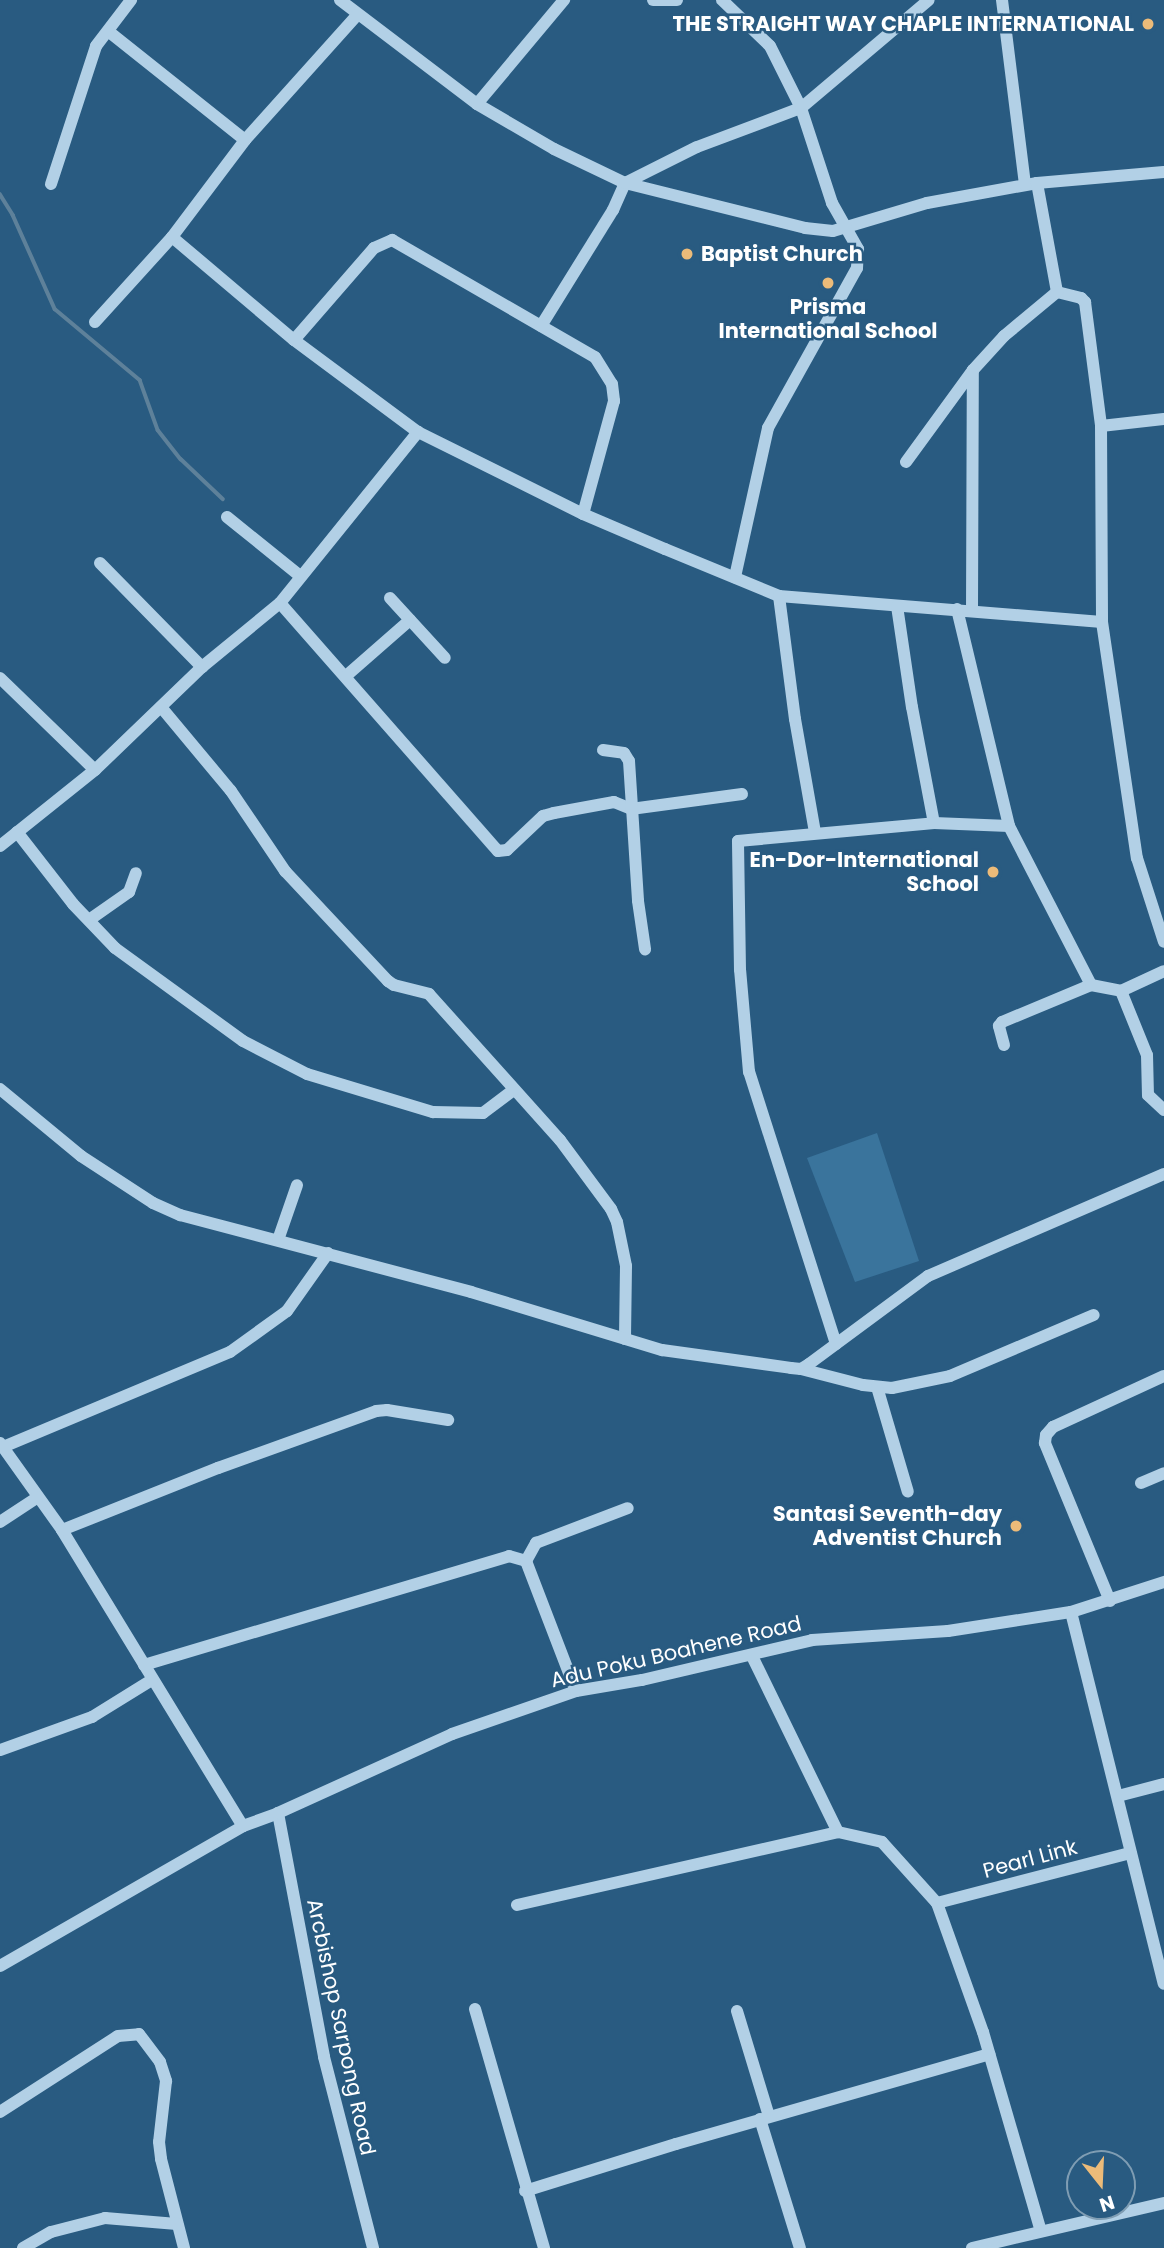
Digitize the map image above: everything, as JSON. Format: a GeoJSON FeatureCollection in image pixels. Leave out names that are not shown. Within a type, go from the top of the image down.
{"type":"FeatureCollection","features":[{"type":"Feature","properties":{"kind":"street"},"geometry":{"type":"LineString","coordinates":[[51,184],[93,55],[131,0]]}},
{"type":"Feature","properties":{"kind":"street"},"geometry":{"type":"LineString","coordinates":[[477,104],[564,0]]}},
{"type":"Feature","properties":{"kind":"street"},"geometry":{"type":"LineString","coordinates":[[653,0],[677,0]]}},
{"type":"Feature","properties":{"kind":"street"},"geometry":{"type":"LineString","coordinates":[[722,0],[770,46],[801,108],[832,203],[858,249],[857,268],[768,428],[735,577]]}},
{"type":"Feature","properties":{"kind":"street"},"geometry":{"type":"LineString","coordinates":[[541,326],[613,210],[625,183],[697,147],[801,108],[929,0]]}},
{"type":"Feature","properties":{"kind":"street"},"geometry":{"type":"LineString","coordinates":[[1002,0],[1031,184],[1057,292]]}},
{"type":"Feature","properties":{"kind":"street"},"geometry":{"type":"LineString","coordinates":[[343,1],[477,104],[554,149],[625,183],[805,228],[833,231],[927,203],[1031,184],[1164,172]]}},
{"type":"Feature","properties":{"kind":"street"},"geometry":{"type":"LineString","coordinates":[[95,322],[172,237],[245,140],[358,15]]}},
{"type":"Feature","properties":{"kind":"street"},"geometry":{"type":"LineString","coordinates":[[108,31],[245,140]]}},
{"type":"Feature","properties":{"kind":"street"},"geometry":{"type":"LineString","coordinates":[[172,237],[294,340],[418,432],[583,514],[779,596],[1102,622]]}},
{"type":"Feature","properties":{"kind":"street"},"geometry":{"type":"LineString","coordinates":[[294,340],[374,248],[392,240],[595,357],[614,393],[583,514]]}},
{"type":"Feature","properties":{"kind":"street"},"geometry":{"type":"LineString","coordinates":[[906,462],[973,370],[1004,336],[1057,292]]}},
{"type":"Feature","properties":{"kind":"street"},"geometry":{"type":"LineString","coordinates":[[1057,292],[1081,298],[1085,302],[1101,426],[1102,622],[1137,858],[1164,942]]}},
{"type":"Feature","properties":{"kind":"street"},"geometry":{"type":"LineString","coordinates":[[972,611],[973,370]]}},
{"type":"Feature","properties":{"kind":"street"},"geometry":{"type":"LineString","coordinates":[[1101,426],[1164,419]]}},
{"type":"Feature","properties":{"kind":"street"},"geometry":{"type":"LineString","coordinates":[[0,846],[95,770],[202,667],[280,603],[418,432]]}},
{"type":"Feature","properties":{"kind":"street"},"geometry":{"type":"LineString","coordinates":[[227,517],[300,576]]}},
{"type":"Feature","properties":{"kind":"street"},"geometry":{"type":"LineString","coordinates":[[100,563],[202,667]]}},
{"type":"Feature","properties":{"kind":"street"},"geometry":{"type":"LineString","coordinates":[[779,596],[795,719],[816,832]]}},
{"type":"Feature","properties":{"kind":"street"},"geometry":{"type":"LineString","coordinates":[[390,598],[445,658]]}},
{"type":"Feature","properties":{"kind":"street"},"geometry":{"type":"LineString","coordinates":[[280,603],[495,850],[507,849],[543,816],[614,802],[631,809],[743,794]]}},
{"type":"Feature","properties":{"kind":"street"},"geometry":{"type":"LineString","coordinates":[[897,606],[912,707],[934,823]]}},
{"type":"Feature","properties":{"kind":"street"},"geometry":{"type":"LineString","coordinates":[[957,609],[1009,826],[1091,985]]}},
{"type":"Feature","properties":{"kind":"street"},"geometry":{"type":"LineString","coordinates":[[346,676],[410,620]]}},
{"type":"Feature","properties":{"kind":"street"},"geometry":{"type":"LineString","coordinates":[[0,678],[95,770]]}},
{"type":"Feature","properties":{"kind":"street"},"geometry":{"type":"LineString","coordinates":[[161,707],[231,791],[285,871],[388,981],[429,994],[560,1140],[617,1222],[626,1266],[625,1339]]}},
{"type":"Feature","properties":{"kind":"street"},"geometry":{"type":"LineString","coordinates":[[603,750],[628,756],[645,950]]}},
{"type":"Feature","properties":{"kind":"street"},"geometry":{"type":"LineString","coordinates":[[836,1344],[749,1072],[740,970],[738,841],[934,823],[1009,826]]}},
{"type":"Feature","properties":{"kind":"street"},"geometry":{"type":"LineString","coordinates":[[18,832],[89,920],[115,947],[188,1004],[243,1041],[307,1074],[433,1112],[474,1115],[492,1110],[513,1090]]}},
{"type":"Feature","properties":{"kind":"street"},"geometry":{"type":"LineString","coordinates":[[89,920],[129,892],[136,873]]}},
{"type":"Feature","properties":{"kind":"street"},"geometry":{"type":"LineString","coordinates":[[1004,1045],[999,1026],[1002,1022],[1091,985],[1121,990],[1164,971]]}},
{"type":"Feature","properties":{"kind":"street"},"geometry":{"type":"LineString","coordinates":[[1121,990],[1147,1055],[1148,1095],[1164,1110]]}},
{"type":"Feature","properties":{"kind":"street"},"geometry":{"type":"LineString","coordinates":[[0,1089],[81,1156],[152,1203],[180,1215],[471,1292],[677,1354],[801,1369],[892,1388],[950,1376],[1094,1315]]}},
{"type":"Feature","properties":{"kind":"street"},"geometry":{"type":"LineString","coordinates":[[801,1369],[928,1276],[1164,1174]]}},
{"type":"Feature","properties":{"kind":"street"},"geometry":{"type":"LineString","coordinates":[[278,1240],[297,1185]]}},
{"type":"Feature","properties":{"kind":"street"},"geometry":{"type":"LineString","coordinates":[[243,1826],[62,1530],[1,1445],[230,1352],[287,1311],[328,1253]]}},
{"type":"Feature","properties":{"kind":"street"},"geometry":{"type":"LineString","coordinates":[[1110,1601],[1045,1443],[1046,1435],[1053,1427],[1164,1376]]}},
{"type":"Feature","properties":{"kind":"street"},"geometry":{"type":"LineString","coordinates":[[877,1387],[908,1492]]}},
{"type":"Feature","properties":{"kind":"street"},"geometry":{"type":"LineString","coordinates":[[62,1530],[218,1468],[381,1409],[448,1420]]}},
{"type":"Feature","properties":{"kind":"street"},"geometry":{"type":"LineString","coordinates":[[1141,1483],[1164,1473]]}},
{"type":"Feature","properties":{"kind":"street"},"geometry":{"type":"LineString","coordinates":[[0,1522],[38,1497]]}},
{"type":"Feature","properties":{"kind":"street"},"geometry":{"type":"LineString","coordinates":[[526,1561],[536,1543],[628,1508]]}},
{"type":"Feature","properties":{"kind":"street"},"geometry":{"type":"LineString","coordinates":[[144,1665],[509,1556],[526,1561]]}},
{"type":"Feature","properties":{"kind":"street"},"geometry":{"type":"LineString","coordinates":[[526,1561],[576,1691]]}},
{"type":"Feature","properties":{"kind":"street","name":"Adu Poku Boahene Road"},"geometry":{"type":"LineString","coordinates":[[0,1966],[243,1826],[278,1814],[452,1734],[576,1691],[752,1656],[812,1640],[948,1631],[1071,1612],[1164,1582]]}},
{"type":"Feature","properties":{"kind":"street"},"geometry":{"type":"LineString","coordinates":[[1071,1612],[1164,1984]]}},
{"type":"Feature","properties":{"kind":"street"},"geometry":{"type":"LineString","coordinates":[[752,1656],[838,1832]]}},
{"type":"Feature","properties":{"kind":"street"},"geometry":{"type":"LineString","coordinates":[[0,1750],[92,1717],[152,1680]]}},
{"type":"Feature","properties":{"kind":"street"},"geometry":{"type":"LineString","coordinates":[[1118,1796],[1164,1784]]}},
{"type":"Feature","properties":{"kind":"street","name":"Arcbishop Sarpong Road"},"geometry":{"type":"LineString","coordinates":[[278,1814],[324,2057],[373,2248]]}},
{"type":"Feature","properties":{"kind":"street"},"geometry":{"type":"LineString","coordinates":[[517,1905],[838,1832],[882,1842],[937,1903],[989,2054],[1041,2231]]}},
{"type":"Feature","properties":{"kind":"street","name":"Pearl Link"},"geometry":{"type":"LineString","coordinates":[[937,1903],[1131,1853]]}},
{"type":"Feature","properties":{"kind":"street"},"geometry":{"type":"LineString","coordinates":[[475,2009],[525,2191],[544,2248]]}},
{"type":"Feature","properties":{"kind":"street"},"geometry":{"type":"LineString","coordinates":[[737,2011],[800,2248]]}},
{"type":"Feature","properties":{"kind":"street"},"geometry":{"type":"LineString","coordinates":[[0,2112],[118,2036],[139,2034],[160,2062],[166,2081],[159,2142],[184,2248]]}},
{"type":"Feature","properties":{"kind":"street"},"geometry":{"type":"LineString","coordinates":[[525,2191],[764,2118],[989,2054]]}},
{"type":"Feature","properties":{"kind":"street"},"geometry":{"type":"LineString","coordinates":[[972,2248],[1164,2203]]}},
{"type":"Feature","properties":{"kind":"street"},"geometry":{"type":"LineString","coordinates":[[23,2248],[51,2232],[104,2218],[177,2224]]}},
{"type":"Feature","properties":{"kind":"shaded area"},"geometry":{"type":"Polygon","coordinates":[[[877,1133],[919,1261],[855,1282],[807,1158],[877,1133]]]}},
{"type":"Feature","properties":{"kind":"waterway"},"geometry":{"type":"LineString","coordinates":[[0,194],[13,215],[55,309],[140,380],[158,430],[181,459],[223,499]]}},
{"type":"Feature","properties":{"kind":"place","name":"THE STRAIGHT WAY CHAPLE INTERNATIONAL"},"geometry":{"type":"Point","coordinates":[1148,24]}},
{"type":"Feature","properties":{"kind":"place","name":"Baptist Church"},"geometry":{"type":"Point","coordinates":[687,254]}},
{"type":"Feature","properties":{"kind":"place","name":"Prisma International School"},"geometry":{"type":"Point","coordinates":[828,283]}},
{"type":"Feature","properties":{"kind":"place","name":"En-Dor-International School"},"geometry":{"type":"Point","coordinates":[993,872]}},
{"type":"Feature","properties":{"kind":"place","name":"Santasi Seventh-day Adventist Church"},"geometry":{"type":"Point","coordinates":[1016,1526]}}]}
